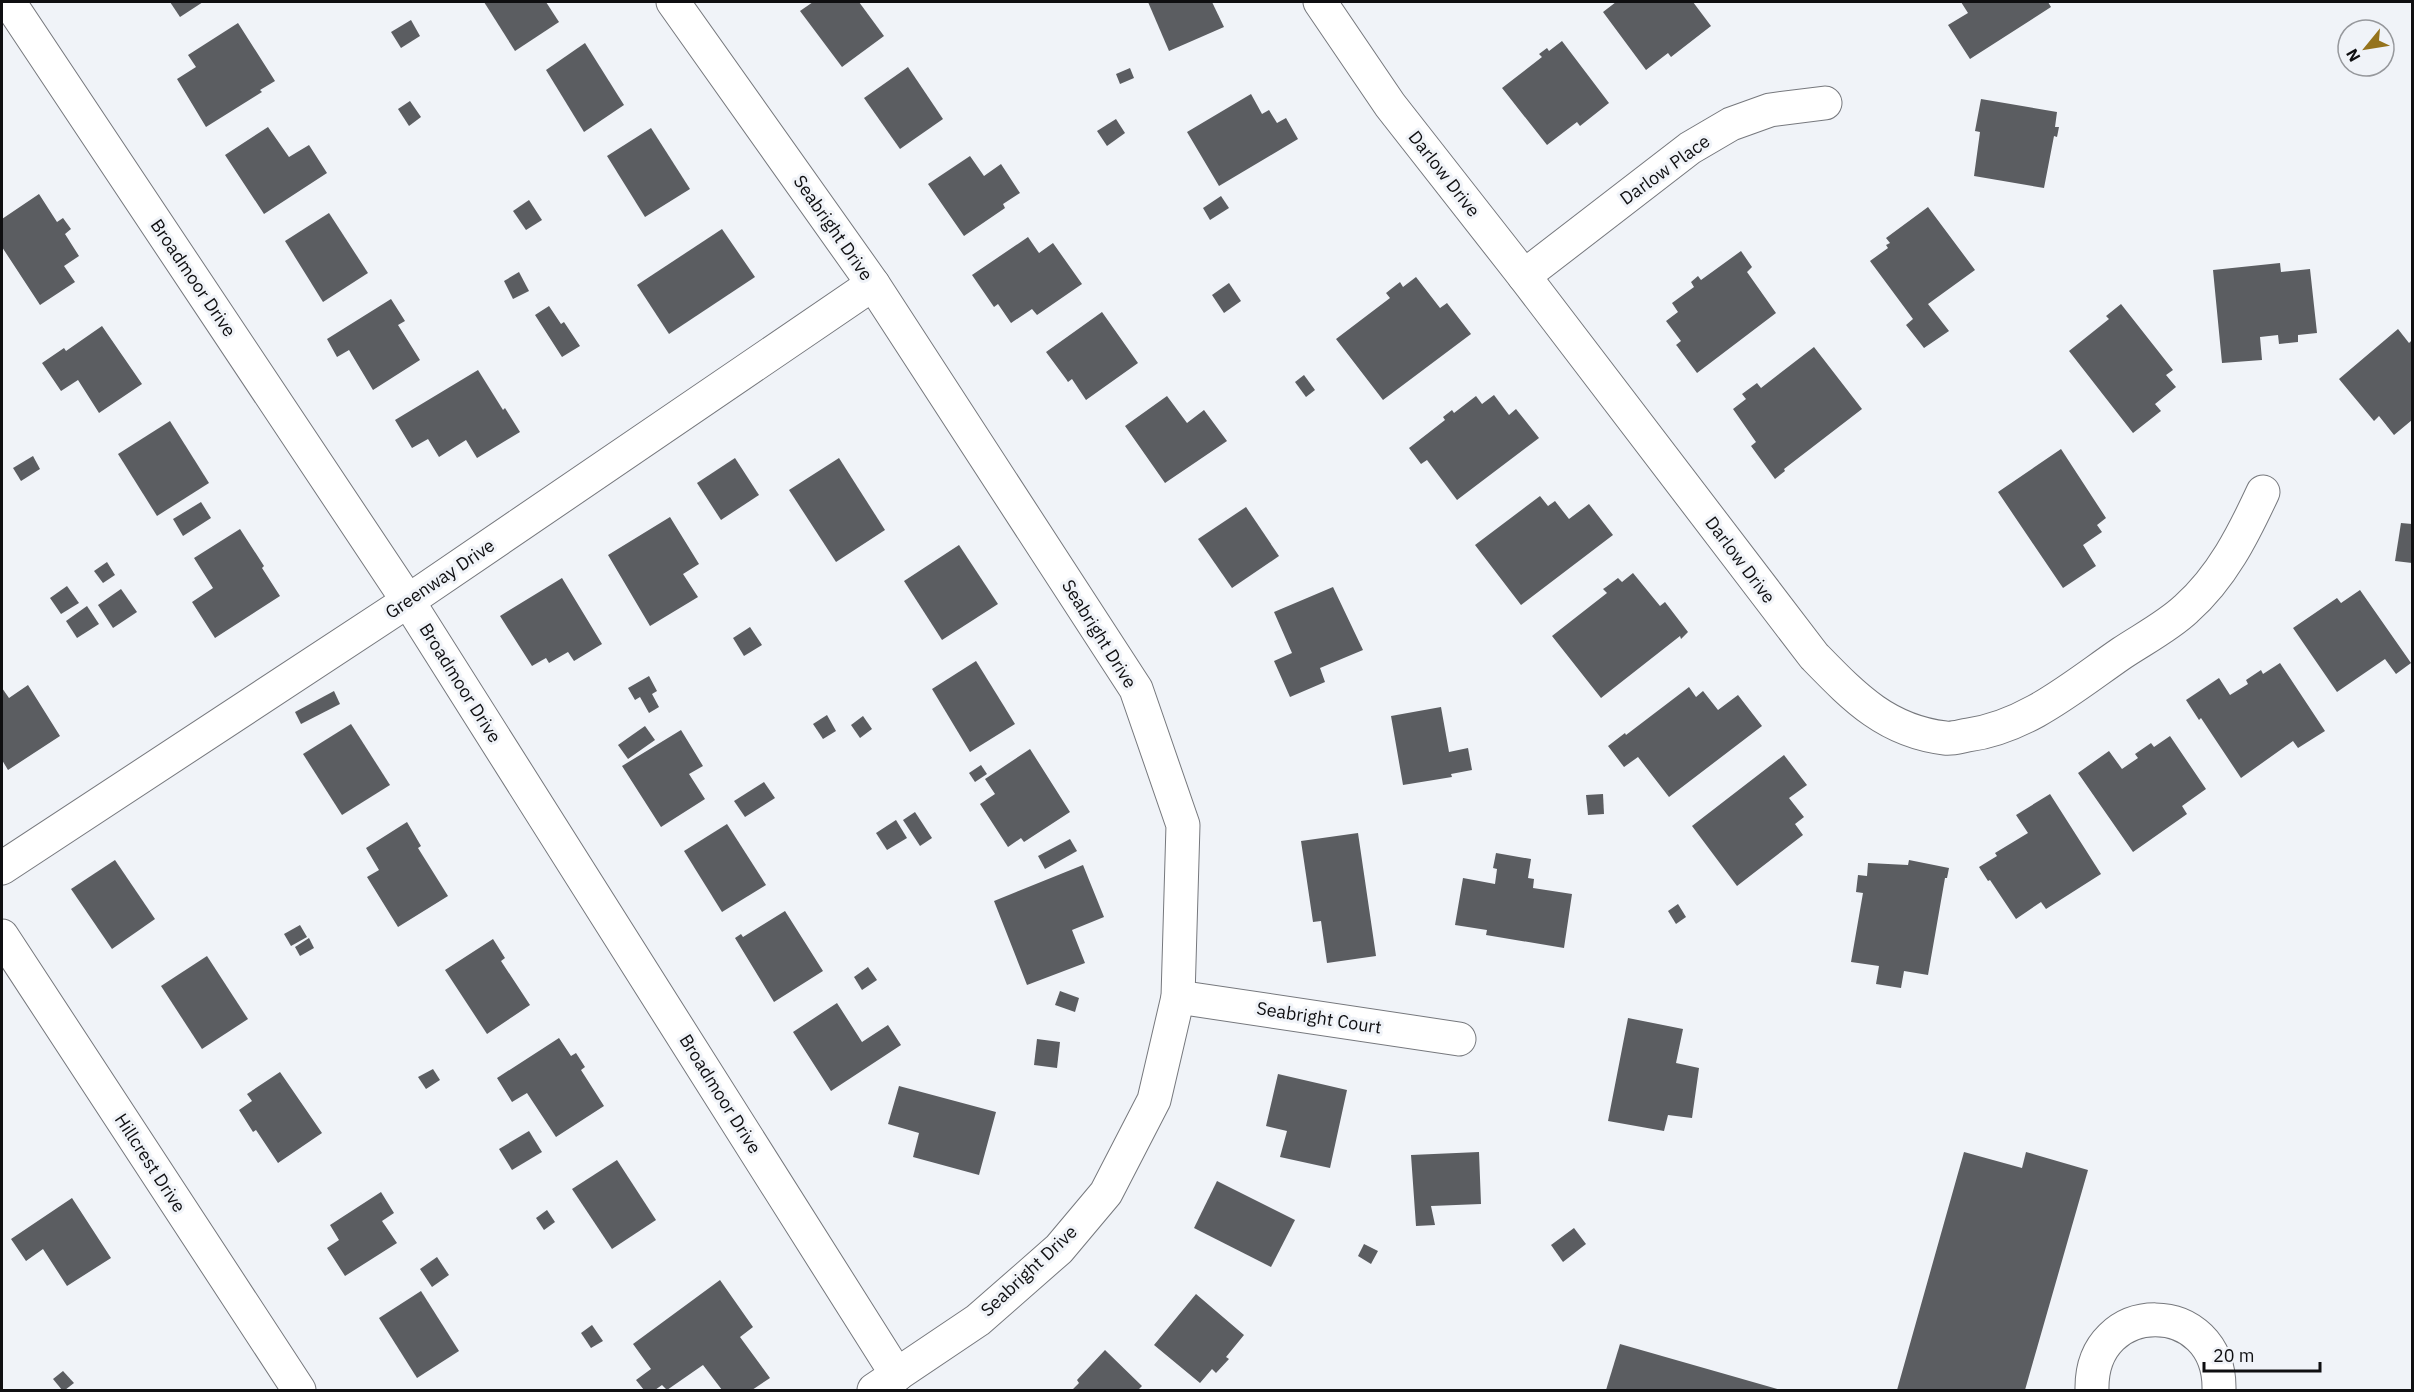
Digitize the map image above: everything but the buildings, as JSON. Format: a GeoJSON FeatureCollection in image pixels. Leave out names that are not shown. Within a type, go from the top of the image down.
{"type":"FeatureCollection","features":[{"type":"Feature","properties":{"kind":"street","name":"Broadmoor Drive"},"geometry":{"type":"LineString","coordinates":[[9,2],[408,601],[886,1383]]}},
{"type":"Feature","properties":{"kind":"street","name":"Seabright Drive"},"geometry":{"type":"LineString","coordinates":[[673,2],[873,284],[1136,689],[1183,825],[1178,997],[1154,1100],[1106,1193],[1059,1249],[987,1312],[886,1383]]}},
{"type":"Feature","properties":{"kind":"street","name":"Darlow Drive"},"geometry":{"type":"LineString","coordinates":[[1320,2],[1390,105],[1524,276],[1814,656],[1851,695],[1886,720],[1913,732],[1948,738],[1992,732],[2032,714],[2186,610],[2219,572],[2242,538],[2263,492]]}},
{"type":"Feature","properties":{"kind":"street","name":"Darlow Place"},"geometry":{"type":"LineString","coordinates":[[1524,276],[1690,148],[1731,124],[1770,110],[1825,103]]}},
{"type":"Feature","properties":{"kind":"street","name":"Greenway Drive"},"geometry":{"type":"LineString","coordinates":[[2,868],[408,601],[873,284]]}},
{"type":"Feature","properties":{"kind":"street","name":"Hillcrest Drive"},"geometry":{"type":"LineString","coordinates":[[2,936],[299,1390]]}},
{"type":"Feature","properties":{"kind":"street","name":"Seabright Court"},"geometry":{"type":"LineString","coordinates":[[1178,997],[1459,1039]]}},
{"type":"Feature","properties":{"kind":"street"},"geometry":{"type":"LineString","coordinates":[[2092,1390],[2091,1373],[2097,1356],[2107,1340],[2121,1329],[2138,1321],[2156,1319],[2175,1322],[2192,1330],[2206,1343],[2216,1359],[2220,1377],[2219,1390]]}}]}
